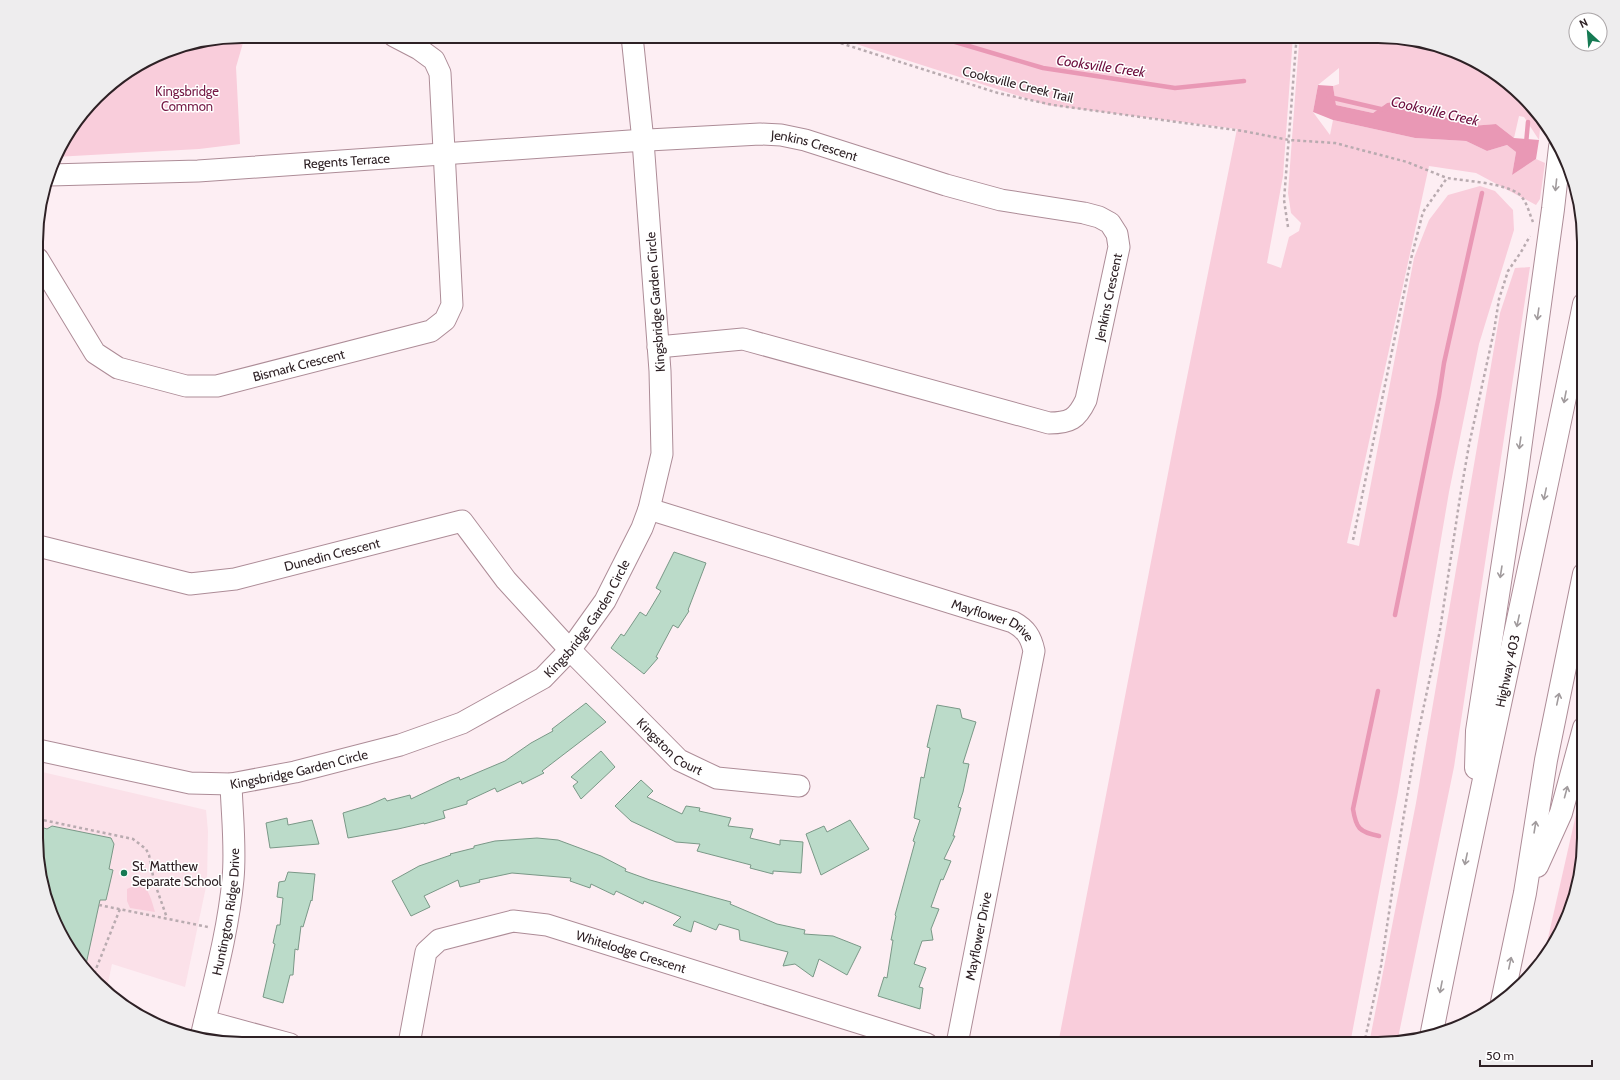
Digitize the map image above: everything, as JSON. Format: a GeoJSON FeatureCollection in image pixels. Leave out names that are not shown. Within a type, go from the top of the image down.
{"type":"FeatureCollection","features":[{"type":"Feature","properties":{"kind":"highway"},"geometry":{"type":"LineString","coordinates":[[1475,821],[1477,731],[1516,478],[1554,209],[1559,160]]}},
{"type":"Feature","properties":{"kind":"highway","name":"Highway 403"},"geometry":{"type":"LineString","coordinates":[[1433,1029],[1577,339]]}},
{"type":"Feature","properties":{"kind":"highway"},"geometry":{"type":"LineString","coordinates":[[1504,992],[1525,893],[1546,760],[1577,608]]}},
{"type":"Feature","properties":{"kind":"highway"},"geometry":{"type":"LineString","coordinates":[[1525,893],[1561,813],[1577,754]]}},
{"type":"Feature","properties":{"kind":"street","name":"Bismark Crescent"},"geometry":{"type":"LineString","coordinates":[[43,267],[95,353],[118,368],[186,386],[218,386],[431,331],[445,320],[452,305],[440,73],[434,60],[407,43]]}},
{"type":"Feature","properties":{"kind":"street","name":"Kingsbridge Garden Circle"},"geometry":{"type":"LineString","coordinates":[[43,751],[190,783],[231,784],[295,772],[393,747],[462,723],[543,678],[570,650],[605,600],[642,528],[649,509],[662,454],[658,347],[644,141],[633,43]]}},
{"type":"Feature","properties":{"kind":"street","name":"Jenkins Crescent"},"geometry":{"type":"LineString","coordinates":[[644,141],[760,134],[781,135],[805,140],[946,185],[1001,200],[1084,213],[1099,217],[1110,223],[1117,234],[1119,247],[1086,400],[1080,412],[1072,419],[1062,423],[1049,423],[743,339],[658,347]]}},
{"type":"Feature","properties":{"kind":"street","name":"Regents Terrace"},"geometry":{"type":"LineString","coordinates":[[55,175],[205,170],[644,141]]}},
{"type":"Feature","properties":{"kind":"street","name":"Mayflower Drive"},"geometry":{"type":"LineString","coordinates":[[649,509],[1013,622],[1022,627],[1028,634],[1034,651],[958,1037]]}},
{"type":"Feature","properties":{"kind":"street","name":"Dunedin Crescent"},"geometry":{"type":"LineString","coordinates":[[43,547],[190,584],[235,579],[462,521],[506,580],[570,650]]}},
{"type":"Feature","properties":{"kind":"street","name":"Kingston Court"},"geometry":{"type":"LineString","coordinates":[[570,650],[679,760],[718,778],[799,786]]}},
{"type":"Feature","properties":{"kind":"street","name":"Huntington Ridge Drive"},"geometry":{"type":"LineString","coordinates":[[203,1029],[227,930],[233,877],[231,784]]}},
{"type":"Feature","properties":{"kind":"street","name":"Whitelodge Crescent"},"geometry":{"type":"LineString","coordinates":[[410,1037],[426,952],[439,940],[513,921],[547,925],[904,1037]]}},
{"type":"Feature","properties":{"kind":"street"},"geometry":{"type":"LineString","coordinates":[[203,1029],[249,1037]]}},
{"type":"Feature","properties":{"kind":"path","name":"Cooksville Creek Trail"},"geometry":{"type":"LineString","coordinates":[[840,43],[998,92],[1053,105],[1243,131],[1289,140],[1335,143],[1408,162],[1447,178],[1501,186],[1519,194],[1526,203],[1533,222],[1532,229]]}},
{"type":"Feature","properties":{"kind":"path"},"geometry":{"type":"LineString","coordinates":[[1288,227],[1284,200],[1296,43]]}},
{"type":"Feature","properties":{"kind":"path"},"geometry":{"type":"LineString","coordinates":[[1353,540],[1411,259],[1423,212],[1447,178]]}},
{"type":"Feature","properties":{"kind":"path"},"geometry":{"type":"LineString","coordinates":[[1366,1037],[1381,966],[1415,750],[1440,630],[1469,445],[1494,331],[1498,299],[1508,271],[1530,235]]}},
{"type":"Feature","properties":{"kind":"path"},"geometry":{"type":"LineString","coordinates":[[43,820],[133,839],[141,844],[149,855],[154,881],[167,918]]}},
{"type":"Feature","properties":{"kind":"path"},"geometry":{"type":"LineString","coordinates":[[99,905],[227,930]]}},
{"type":"Feature","properties":{"kind":"path"},"geometry":{"type":"LineString","coordinates":[[95,972],[120,909]]}},
{"type":"Feature","properties":{"kind":"shaded area"},"geometry":{"type":"Polygon","coordinates":[[[1318,85],[1333,86],[1336,105],[1373,113],[1387,103],[1402,101],[1471,126],[1496,124],[1514,138],[1539,140],[1536,159],[1512,175],[1516,152],[1507,145],[1487,151],[1466,141],[1415,138],[1333,120],[1313,112],[1318,85]]]}},
{"type":"Feature","properties":{"kind":"shaded area","name":"St. Matthew Separate School"},"geometry":{"type":"Polygon","coordinates":[[[43,772],[206,810],[208,831],[207,882],[185,987],[112,964],[108,985],[92,969],[77,949],[58,914],[50,890],[43,851],[43,772]]]}},
{"type":"Feature","properties":{"kind":"green space","name":"Kingsbridge Common"},"geometry":{"type":"Polygon","coordinates":[[[229,43],[243,43],[236,67],[240,144],[199,149],[63,157],[77,131],[101,101],[121,84],[142,70],[166,58],[190,50],[229,43]]]}},
{"type":"Feature","properties":{"kind":"green space"},"geometry":{"type":"Polygon","coordinates":[[[853,43],[1292,43],[1283,176],[1267,263],[1281,268],[1289,237],[1299,231],[1301,223],[1291,213],[1288,193],[1299,43],[1391,43],[1430,50],[1454,58],[1478,70],[1509,92],[1528,111],[1540,127],[1539,140],[1524,117],[1519,116],[1514,138],[1496,124],[1471,126],[1387,103],[1373,113],[1336,105],[1333,86],[1339,84],[1339,68],[1318,85],[1313,112],[1330,135],[1333,120],[1415,138],[1466,141],[1487,151],[1507,145],[1516,152],[1512,175],[1536,159],[1545,163],[1540,199],[1536,205],[1476,173],[1429,166],[1347,543],[1359,546],[1414,258],[1429,220],[1448,195],[1480,186],[1495,191],[1513,210],[1514,230],[1479,344],[1449,492],[1398,792],[1351,1037],[1059,1037],[1176,432],[1237,129],[1047,105],[853,43]]]}},
{"type":"Feature","properties":{"kind":"green space"},"geometry":{"type":"Polygon","coordinates":[[[1530,267],[1454,767],[1398,1036],[1370,1037],[1416,803],[1500,313],[1515,268],[1530,267]]]}},
{"type":"Feature","properties":{"kind":"green space"},"geometry":{"type":"Polygon","coordinates":[[[1577,810],[1577,851],[1573,877],[1562,914],[1547,943],[1577,810]]]}},
{"type":"Feature","properties":{"kind":"green space"},"geometry":{"type":"Polygon","coordinates":[[[140,883],[146,888],[155,912],[130,908],[127,901],[127,889],[140,883]]]}},
{"type":"Feature","properties":{"kind":"building"},"geometry":{"type":"Polygon","coordinates":[[[674,552],[706,563],[688,610],[689,611],[678,628],[673,625],[656,657],[658,658],[644,674],[611,648],[621,634],[624,636],[640,612],[646,616],[661,591],[656,588],[674,552]]]}},
{"type":"Feature","properties":{"kind":"building"},"geometry":{"type":"Polygon","coordinates":[[[586,703],[606,722],[542,771],[544,773],[522,784],[521,781],[497,792],[495,788],[467,801],[467,804],[443,811],[445,818],[424,824],[348,838],[343,813],[369,805],[385,798],[387,801],[410,795],[411,799],[451,780],[459,777],[460,780],[505,761],[531,743],[553,731],[552,729],[586,703]]]}},
{"type":"Feature","properties":{"kind":"building"},"geometry":{"type":"Polygon","coordinates":[[[937,705],[960,709],[962,718],[976,722],[963,763],[969,764],[958,807],[961,808],[953,836],[955,836],[944,859],[951,861],[943,880],[941,879],[931,907],[939,909],[931,929],[933,940],[922,941],[914,964],[926,968],[919,987],[923,988],[920,1009],[878,996],[884,977],[887,978],[895,915],[915,842],[913,841],[920,820],[914,818],[921,777],[924,778],[930,748],[927,747],[937,705]]]}},
{"type":"Feature","properties":{"kind":"building"},"geometry":{"type":"Polygon","coordinates":[[[601,751],[615,767],[581,799],[573,786],[578,782],[571,777],[601,751]]]}},
{"type":"Feature","properties":{"kind":"building"},"geometry":{"type":"Polygon","coordinates":[[[641,780],[653,791],[647,797],[682,814],[686,806],[700,808],[699,811],[731,818],[728,826],[753,829],[750,838],[780,845],[780,840],[803,842],[801,873],[773,871],[773,874],[750,868],[751,865],[697,851],[700,844],[676,842],[631,821],[615,806],[641,780]]]}},
{"type":"Feature","properties":{"kind":"building"},"geometry":{"type":"Polygon","coordinates":[[[287,818],[288,825],[312,820],[319,844],[270,848],[266,823],[287,818]]]}},
{"type":"Feature","properties":{"kind":"building"},"geometry":{"type":"Polygon","coordinates":[[[850,820],[869,849],[821,875],[806,834],[824,826],[827,832],[850,820]]]}},
{"type":"Feature","properties":{"kind":"building"},"geometry":{"type":"Polygon","coordinates":[[[52,826],[111,838],[114,844],[109,869],[113,870],[106,900],[100,900],[86,962],[70,938],[58,914],[50,890],[43,851],[43,828],[47,829],[52,826]]]}},
{"type":"Feature","properties":{"kind":"building"},"geometry":{"type":"Polygon","coordinates":[[[537,838],[558,840],[601,856],[626,869],[625,871],[650,880],[731,902],[730,904],[777,924],[805,930],[804,934],[833,936],[861,947],[847,975],[819,959],[813,977],[795,964],[783,966],[788,952],[740,940],[739,930],[719,924],[716,930],[694,921],[691,932],[673,925],[681,917],[644,901],[643,904],[616,891],[614,895],[591,884],[590,888],[570,881],[571,878],[512,873],[479,880],[480,882],[460,887],[458,880],[424,896],[430,907],[411,916],[392,881],[419,866],[451,855],[450,854],[474,848],[474,846],[495,841],[537,838]]]}},
{"type":"Feature","properties":{"kind":"building"},"geometry":{"type":"Polygon","coordinates":[[[288,872],[315,874],[312,901],[311,900],[303,927],[301,926],[298,950],[295,949],[293,975],[290,975],[283,1003],[263,997],[275,944],[273,943],[277,925],[280,925],[283,898],[277,897],[279,882],[285,881],[288,872]]]}},
{"type":"Feature","properties":{"kind":"waterway","name":"Cooksville Creek"},"geometry":{"type":"LineString","coordinates":[[959,43],[1043,68],[1175,88],[1244,81]]}},
{"type":"Feature","properties":{"kind":"waterway","name":"Cooksville Creek"},"geometry":{"type":"LineString","coordinates":[[1329,97],[1385,110]]}},
{"type":"Feature","properties":{"kind":"waterway"},"geometry":{"type":"LineString","coordinates":[[1526,144],[1528,122]]}},
{"type":"Feature","properties":{"kind":"waterway"},"geometry":{"type":"LineString","coordinates":[[1395,615],[1439,396],[1444,363],[1482,193]]}},
{"type":"Feature","properties":{"kind":"waterway"},"geometry":{"type":"LineString","coordinates":[[1378,691],[1353,809],[1357,825],[1363,831],[1379,836]]}},
{"type":"Feature","properties":{"kind":"place","name":"St. Matthew Separate School"},"geometry":{"type":"Point","coordinates":[124,873]}}]}
